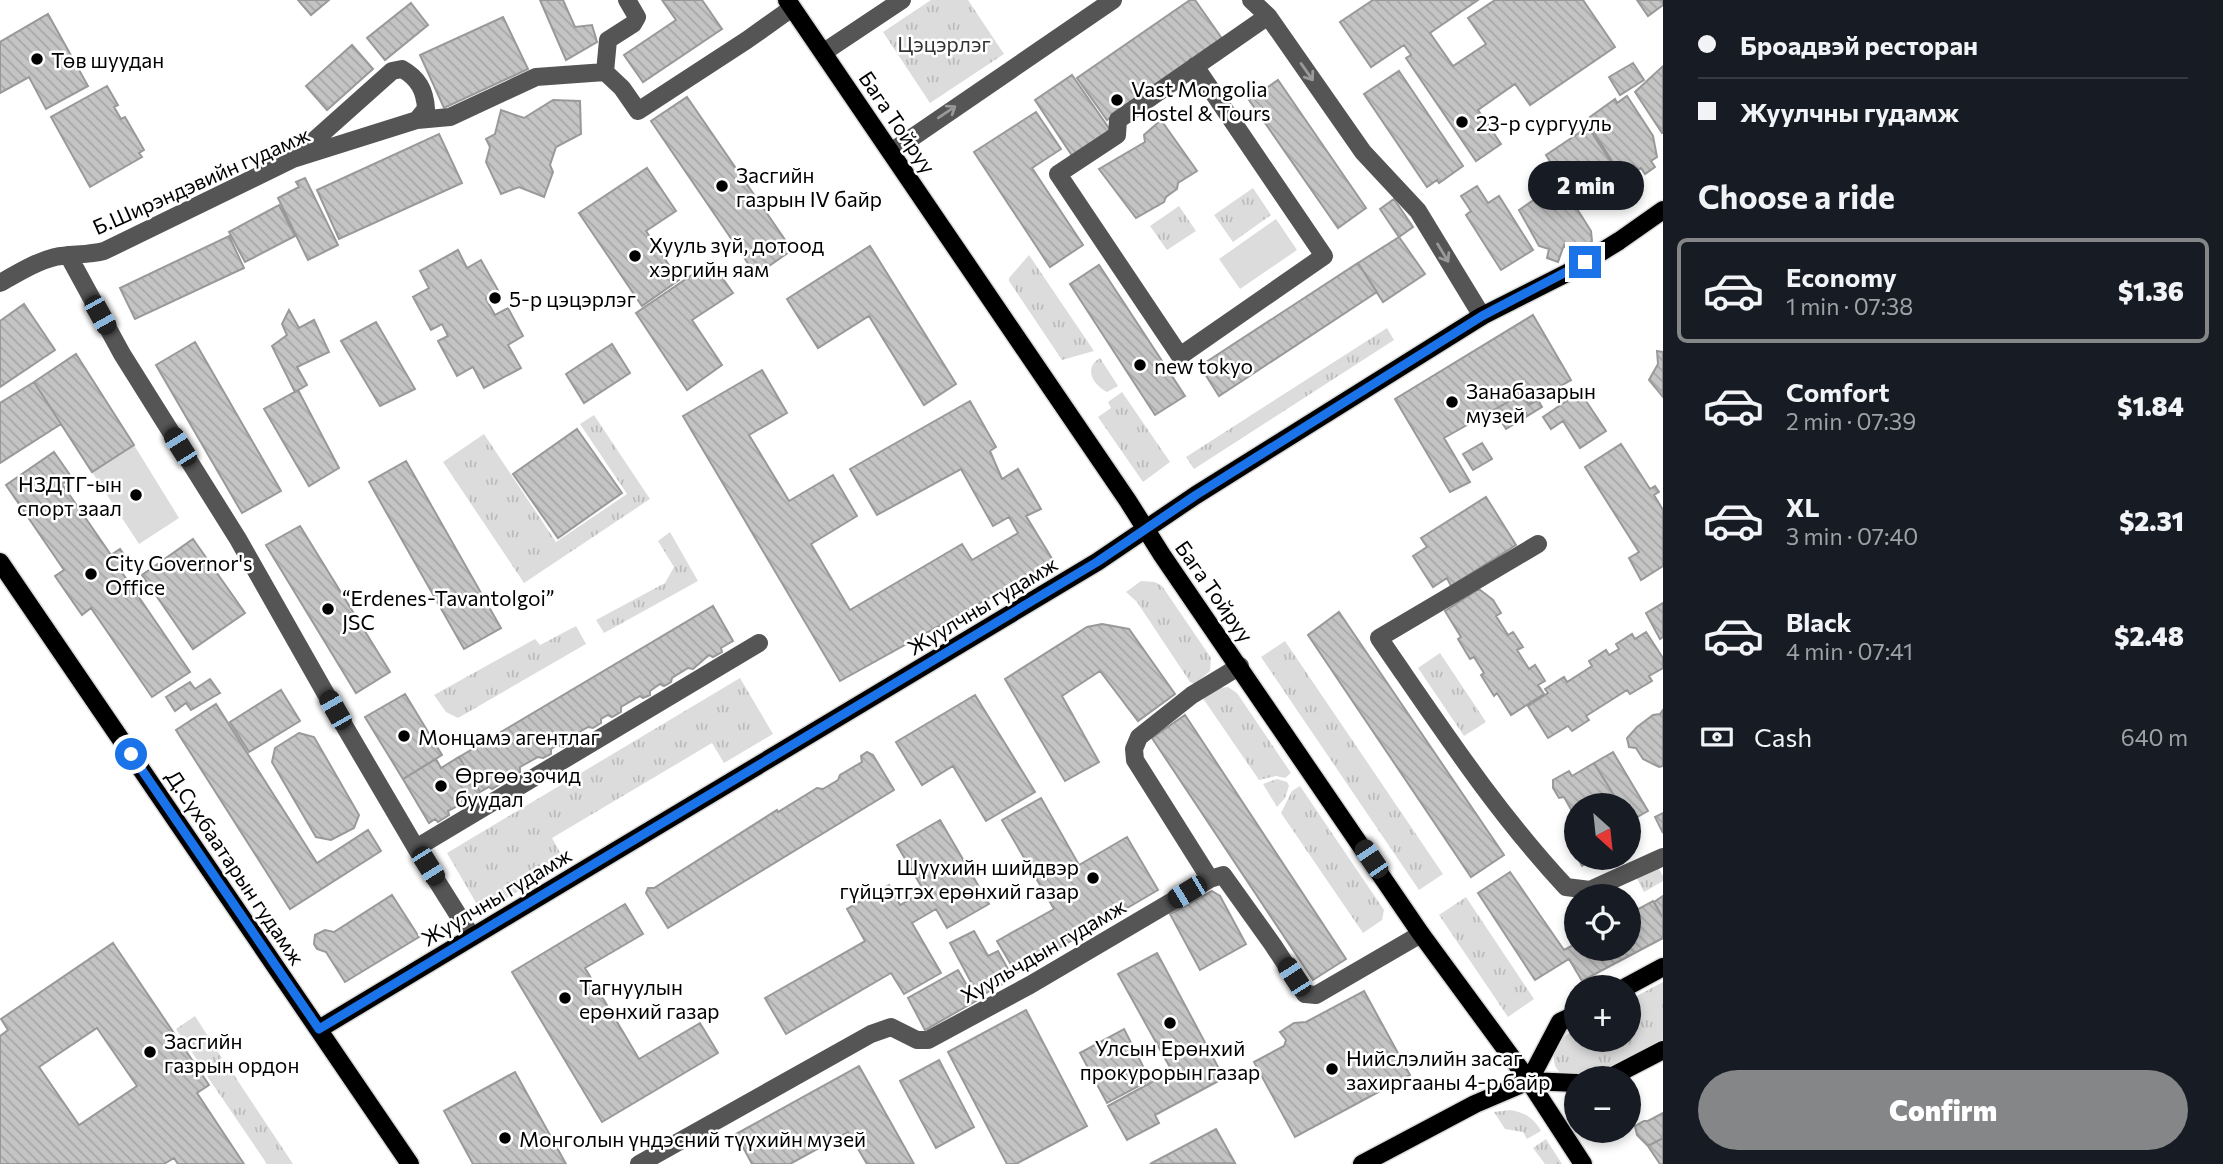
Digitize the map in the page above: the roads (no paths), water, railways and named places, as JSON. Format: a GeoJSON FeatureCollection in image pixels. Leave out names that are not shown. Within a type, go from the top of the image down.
{"type":"FeatureCollection","features":[{"type":"Feature","properties":{"kind":"main road"},"geometry":{"type":"LineString","coordinates":[[790,4],[824,52]]}},
{"type":"Feature","properties":{"kind":"main road","name":"Бага Тойруу"},"geometry":{"type":"LineString","coordinates":[[824,52],[1162,555],[1421,934],[1529,1081],[1583,1164]]}},
{"type":"Feature","properties":{"kind":"main road","name":"Жуулчны гудамж"},"geometry":{"type":"LineString","coordinates":[[319,1029],[1086,569],[1196,495],[1482,316],[1569,272],[1619,242],[1663,210]]}},
{"type":"Feature","properties":{"kind":"main road","name":"Д.Сүхбаатарын гудамж"},"geometry":{"type":"LineString","coordinates":[[0,562],[410,1164]]}},
{"type":"Feature","properties":{"kind":"main road"},"geometry":{"type":"LineString","coordinates":[[1641,979],[1663,967]]}},
{"type":"Feature","properties":{"kind":"main road"},"geometry":{"type":"LineString","coordinates":[[1529,1081],[1560,1023],[1564,1021]]}},
{"type":"Feature","properties":{"kind":"main road"},"geometry":{"type":"LineString","coordinates":[[1632,1066],[1663,1050]]}},
{"type":"Feature","properties":{"kind":"main road"},"geometry":{"type":"LineString","coordinates":[[1362,1164],[1475,1104],[1529,1081],[1564,1082]]}},
{"type":"Feature","properties":{"kind":"street"},"geometry":{"type":"LineString","coordinates":[[627,0],[637,17],[633,24],[608,40],[605,72],[622,88],[638,111],[747,40],[790,4]]}},
{"type":"Feature","properties":{"kind":"street"},"geometry":{"type":"LineString","coordinates":[[824,52],[902,0]]}},
{"type":"Feature","properties":{"kind":"street"},"geometry":{"type":"LineString","coordinates":[[891,152],[1113,0]]}},
{"type":"Feature","properties":{"kind":"street"},"geometry":{"type":"LineString","coordinates":[[1251,0],[1268,16],[1363,152],[1418,211],[1482,316]]}},
{"type":"Feature","properties":{"kind":"street"},"geometry":{"type":"LineString","coordinates":[[1195,66],[1324,256],[1180,356],[1058,174],[1117,135],[1118,120],[1195,66],[1268,16]]}},
{"type":"Feature","properties":{"kind":"street"},"geometry":{"type":"LineString","coordinates":[[293,159],[392,71],[402,69],[416,77],[425,97],[426,109],[417,120]]}},
{"type":"Feature","properties":{"kind":"street","name":"Б.Ширэндэвийн гудамж"},"geometry":{"type":"LineString","coordinates":[[0,283],[33,265],[68,255],[104,251],[293,159],[417,120],[450,117],[536,78],[605,72]]}},
{"type":"Feature","properties":{"kind":"street"},"geometry":{"type":"LineString","coordinates":[[68,255],[122,355],[238,539],[416,848],[472,937]]}},
{"type":"Feature","properties":{"kind":"street"},"geometry":{"type":"LineString","coordinates":[[1538,544],[1379,638],[1465,763],[1529,848],[1566,887],[1590,890],[1663,857]]}},
{"type":"Feature","properties":{"kind":"street"},"geometry":{"type":"LineString","coordinates":[[416,848],[759,643]]}},
{"type":"Feature","properties":{"kind":"street"},"geometry":{"type":"LineString","coordinates":[[1240,666],[1192,695],[1139,737],[1134,749],[1135,760],[1210,879],[1223,875],[1305,994],[1316,995],[1421,934]]}},
{"type":"Feature","properties":{"kind":"street","name":"Хуульчдын гудамж"},"geometry":{"type":"LineString","coordinates":[[639,1164],[871,1034],[891,1027],[917,1040],[928,1040],[1030,985],[1210,879]]}},
{"type":"Feature","properties":{"kind":"place","name":"Төв шуудан"},"geometry":{"type":"Point","coordinates":[37,59]}},
{"type":"Feature","properties":{"kind":"place","name":"Vast Mongolia Hostel & Tours"},"geometry":{"type":"Point","coordinates":[1117,100]}},
{"type":"Feature","properties":{"kind":"place","name":"23-р сургууль"},"geometry":{"type":"Point","coordinates":[1462,122]}},
{"type":"Feature","properties":{"kind":"place","name":"Засгийн газрын IV байр"},"geometry":{"type":"Point","coordinates":[722,186]}},
{"type":"Feature","properties":{"kind":"place","name":"Хууль зүй, дотоод хэргийн яам"},"geometry":{"type":"Point","coordinates":[635,256]}},
{"type":"Feature","properties":{"kind":"place","name":"5-р цэцэрлэг"},"geometry":{"type":"Point","coordinates":[495,298]}},
{"type":"Feature","properties":{"kind":"place","name":"new tokyo"},"geometry":{"type":"Point","coordinates":[1140,365]}},
{"type":"Feature","properties":{"kind":"place","name":"Занабазарын музей"},"geometry":{"type":"Point","coordinates":[1452,402]}},
{"type":"Feature","properties":{"kind":"place","name":"НЗДТГ-ын спорт заал"},"geometry":{"type":"Point","coordinates":[136,495]}},
{"type":"Feature","properties":{"kind":"place","name":"City Governor's Office"},"geometry":{"type":"Point","coordinates":[91,574]}},
{"type":"Feature","properties":{"kind":"place","name":"“Erdenes-Tavantolgoi” JSC"},"geometry":{"type":"Point","coordinates":[328,609]}},
{"type":"Feature","properties":{"kind":"place","name":"Монцамэ агентлаг"},"geometry":{"type":"Point","coordinates":[404,736]}},
{"type":"Feature","properties":{"kind":"place","name":"Өргөө зочид буудал"},"geometry":{"type":"Point","coordinates":[441,786]}},
{"type":"Feature","properties":{"kind":"place","name":"Шүүхийн шийдвэр гүйцэтгэх ерөнхий газар"},"geometry":{"type":"Point","coordinates":[1093,878]}},
{"type":"Feature","properties":{"kind":"place","name":"Тагнуулын ерөнхий газар"},"geometry":{"type":"Point","coordinates":[565,998]}},
{"type":"Feature","properties":{"kind":"place","name":"Улсын Ерөнхий прокурорын газар"},"geometry":{"type":"Point","coordinates":[1170,1023]}},
{"type":"Feature","properties":{"kind":"place","name":"Засгийн газрын ордон"},"geometry":{"type":"Point","coordinates":[150,1052]}},
{"type":"Feature","properties":{"kind":"place","name":"Нийслэлийн засаг захиргааны 4-р байр"},"geometry":{"type":"Point","coordinates":[1332,1069]}},
{"type":"Feature","properties":{"kind":"place","name":"Монголын үндэсний түүхийн музей"},"geometry":{"type":"Point","coordinates":[505,1138]}},
{"type":"Feature","properties":{"kind":"park label","name":"Цэцэрлэг"},"geometry":{"type":"Point","coordinates":[944,43]}}]}
